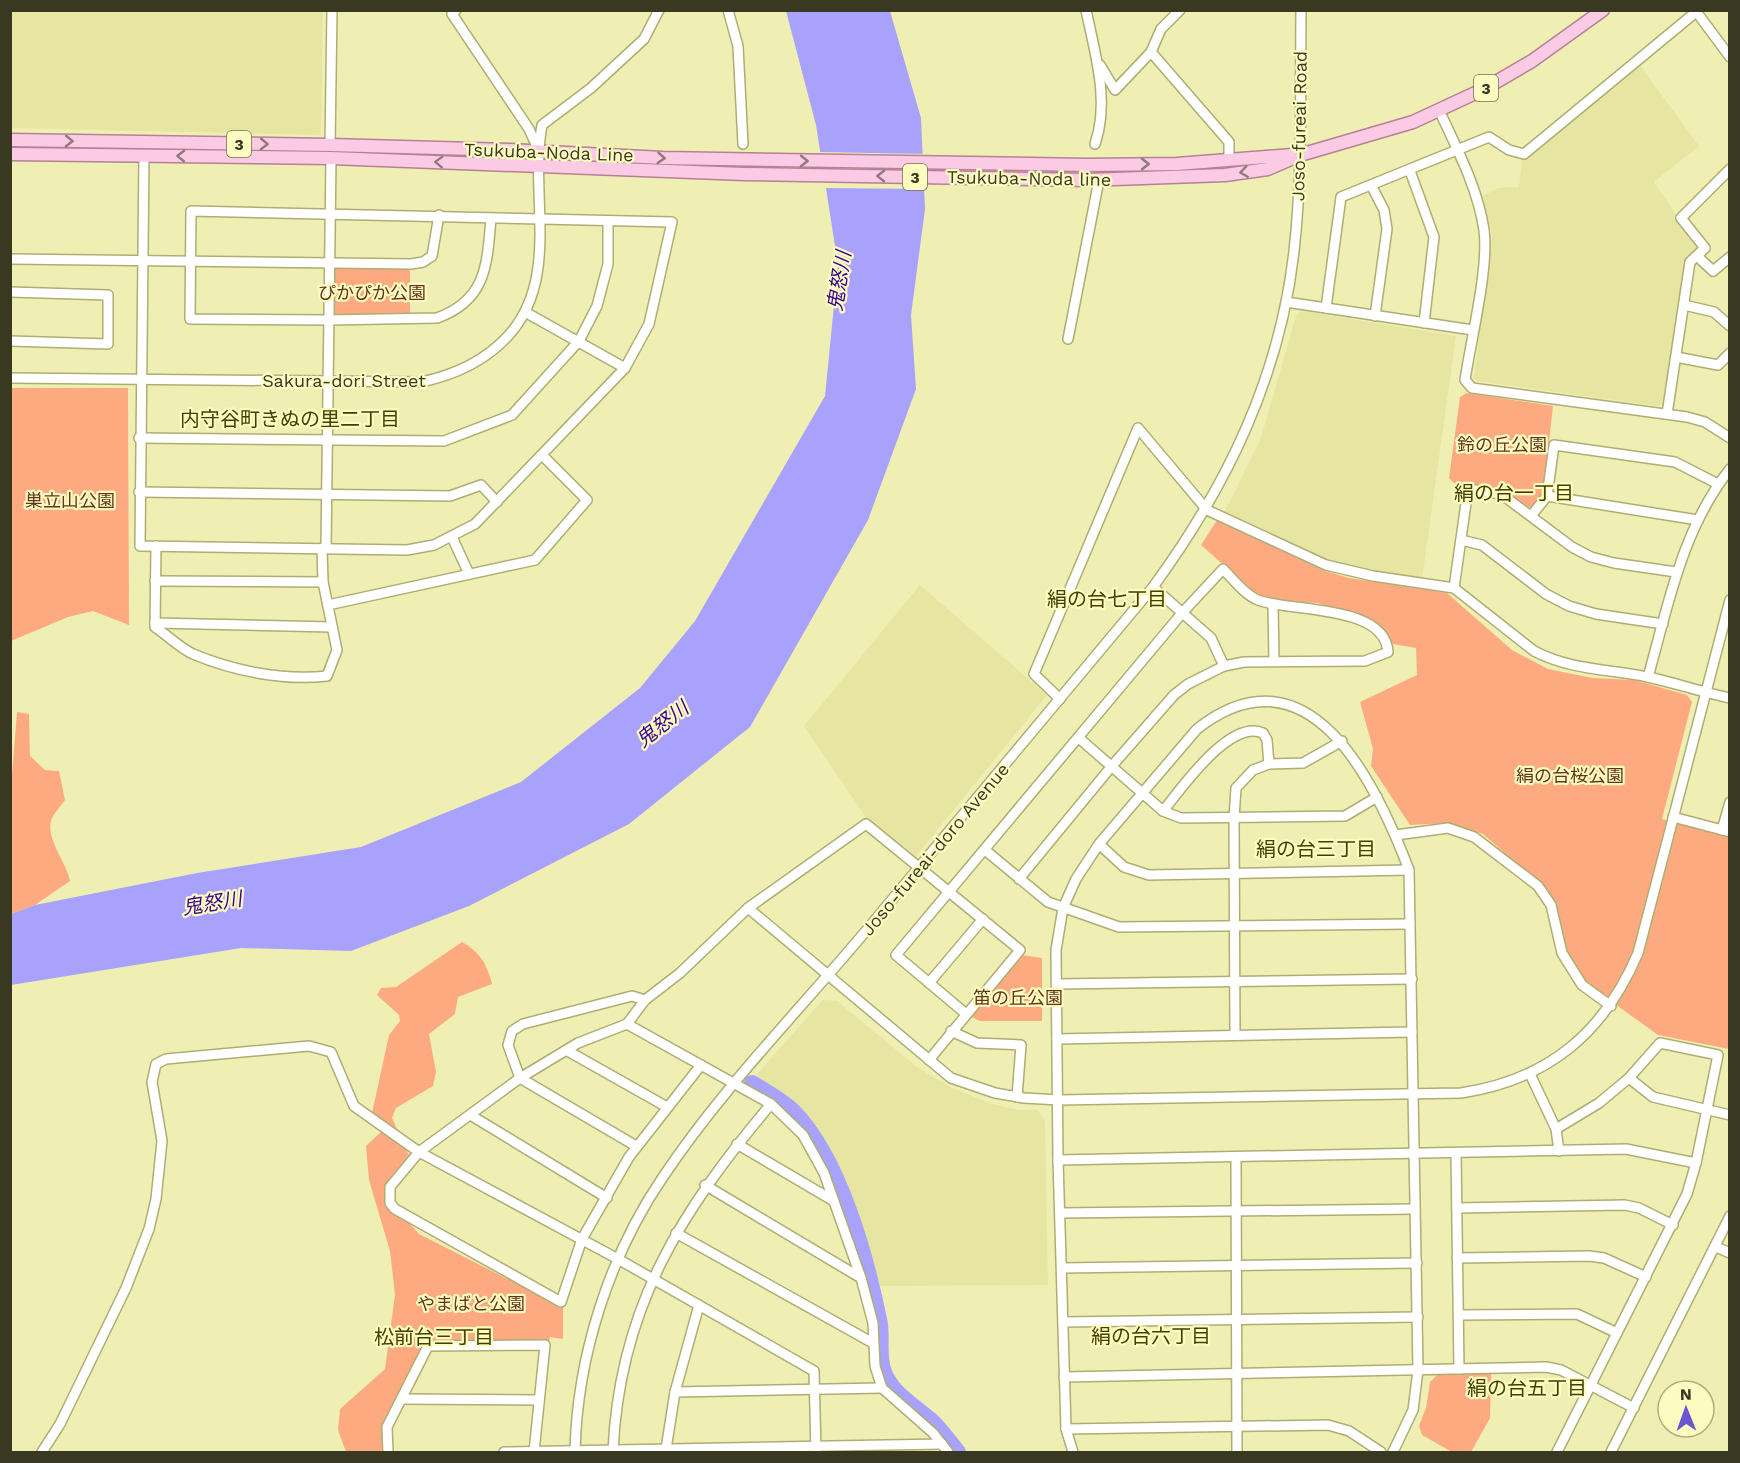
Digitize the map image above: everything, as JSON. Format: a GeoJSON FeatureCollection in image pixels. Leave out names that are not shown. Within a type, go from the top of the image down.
{"type":"FeatureCollection","features":[{"type":"Feature","properties":{"kind":"main road","name":"Tsukuba-Noda line"},"geometry":{"type":"LineString","coordinates":[[539,165],[744,174],[1093,180],[1225,175],[1268,169],[1300,156],[1380,133],[1439,110],[1484,89],[1532,61],[1603,10]]}},
{"type":"Feature","properties":{"kind":"main road","name":"Tsukuba-Noda Line"},"geometry":{"type":"LineString","coordinates":[[10,140],[330,145],[745,160],[1087,165]]}},
{"type":"Feature","properties":{"kind":"main road","name":"Tsukuba-Noda Line"},"geometry":{"type":"LineString","coordinates":[[10,154],[331,158],[539,165]]}},
{"type":"Feature","properties":{"kind":"main road","name":"Tsukuba-Noda line"},"geometry":{"type":"LineString","coordinates":[[1087,165],[1177,164],[1268,155],[1300,156]]}},
{"type":"Feature","properties":{"kind":"street"},"geometry":{"type":"LineString","coordinates":[[330,145],[332,10]]}},
{"type":"Feature","properties":{"kind":"street"},"geometry":{"type":"LineString","coordinates":[[456,10],[452,14],[529,129],[539,151]]}},
{"type":"Feature","properties":{"kind":"street"},"geometry":{"type":"LineString","coordinates":[[539,151],[542,125],[591,88],[644,39],[658,10]]}},
{"type":"Feature","properties":{"kind":"street"},"geometry":{"type":"LineString","coordinates":[[728,10],[738,46],[742,144]]}},
{"type":"Feature","properties":{"kind":"street"},"geometry":{"type":"LineString","coordinates":[[1086,10],[1096,57],[1101,106],[1095,144]]}},
{"type":"Feature","properties":{"kind":"street"},"geometry":{"type":"LineString","coordinates":[[1096,57],[1115,90],[1151,52],[1161,29],[1180,10]]}},
{"type":"Feature","properties":{"kind":"street","name":"Joso-fureai Road"},"geometry":{"type":"LineString","coordinates":[[1286,302],[1294,251],[1300,156],[1301,10]]}},
{"type":"Feature","properties":{"kind":"street"},"geometry":{"type":"LineString","coordinates":[[1326,308],[1341,197],[1410,171],[1489,137],[1509,150],[1524,154],[1696,11],[1730,57]]}},
{"type":"Feature","properties":{"kind":"street"},"geometry":{"type":"LineString","coordinates":[[1151,52],[1229,142],[1229,160]]}},
{"type":"Feature","properties":{"kind":"street"},"geometry":{"type":"LineString","coordinates":[[1439,110],[1475,196],[1484,229],[1485,251],[1465,380],[1472,388],[1667,414],[1705,422],[1727,436],[1730,424]]}},
{"type":"Feature","properties":{"kind":"street","name":"Sakura-dori Street"},"geometry":{"type":"LineString","coordinates":[[10,378],[421,382],[449,375],[480,360],[498,346],[525,312],[538,276],[539,151]]}},
{"type":"Feature","properties":{"kind":"street"},"geometry":{"type":"LineString","coordinates":[[144,155],[140,546],[407,550],[434,545],[475,524],[625,368],[649,324],[672,222],[191,211],[190,319],[419,319],[436,318],[451,313],[475,291],[486,273],[491,218]]}},
{"type":"Feature","properties":{"kind":"street"},"geometry":{"type":"LineString","coordinates":[[156,546],[155,627],[192,653],[265,675],[302,679],[327,676],[337,650],[323,582],[327,494],[331,158]]}},
{"type":"Feature","properties":{"kind":"street"},"geometry":{"type":"LineString","coordinates":[[1667,414],[1690,262],[1704,248],[1681,218],[1730,169]]}},
{"type":"Feature","properties":{"kind":"street"},"geometry":{"type":"LineString","coordinates":[[1410,171],[1434,237],[1424,323]]}},
{"type":"Feature","properties":{"kind":"street"},"geometry":{"type":"LineString","coordinates":[[1068,339],[1093,180]]}},
{"type":"Feature","properties":{"kind":"street"},"geometry":{"type":"LineString","coordinates":[[1371,185],[1384,210],[1387,229],[1375,316]]}},
{"type":"Feature","properties":{"kind":"street"},"geometry":{"type":"LineString","coordinates":[[10,259],[329,264],[423,262],[432,256],[439,215]]}},
{"type":"Feature","properties":{"kind":"street"},"geometry":{"type":"LineString","coordinates":[[140,438],[444,441],[512,415],[579,341],[597,306],[608,264],[608,222]]}},
{"type":"Feature","properties":{"kind":"street"},"geometry":{"type":"LineString","coordinates":[[1697,256],[1713,271],[1730,257]]}},
{"type":"Feature","properties":{"kind":"street"},"geometry":{"type":"LineString","coordinates":[[10,292],[108,295],[108,344],[10,341]]}},
{"type":"Feature","properties":{"kind":"street"},"geometry":{"type":"LineString","coordinates":[[1286,302],[1473,330]]}},
{"type":"Feature","properties":{"kind":"street","name":"Joso-fureai-doro Avenue"},"geometry":{"type":"LineString","coordinates":[[575,1452],[576,1419],[587,1356],[599,1312],[618,1259],[663,1176],[735,1084],[1153,587],[1207,510],[1251,418],[1275,347],[1286,302]]}},
{"type":"Feature","properties":{"kind":"street"},"geometry":{"type":"LineString","coordinates":[[1684,304],[1714,312],[1730,326]]}},
{"type":"Feature","properties":{"kind":"street"},"geometry":{"type":"LineString","coordinates":[[525,312],[625,368]]}},
{"type":"Feature","properties":{"kind":"street"},"geometry":{"type":"LineString","coordinates":[[1676,357],[1718,365],[1730,353]]}},
{"type":"Feature","properties":{"kind":"street"},"geometry":{"type":"LineString","coordinates":[[1060,699],[1034,674],[1138,428],[1207,510],[1326,565],[1373,576],[1454,588],[1534,651],[1549,658],[1568,664],[1648,677],[1730,698]]}},
{"type":"Feature","properties":{"kind":"street"},"geometry":{"type":"LineString","coordinates":[[1531,516],[1547,496],[1554,445],[1675,462],[1718,483]]}},
{"type":"Feature","properties":{"kind":"street"},"geometry":{"type":"LineString","coordinates":[[328,605],[535,560],[587,500],[542,455]]}},
{"type":"Feature","properties":{"kind":"street"},"geometry":{"type":"LineString","coordinates":[[1648,677],[1676,572],[1698,520],[1718,483],[1730,469]]}},
{"type":"Feature","properties":{"kind":"street"},"geometry":{"type":"LineString","coordinates":[[139,492],[450,496],[481,484],[497,502]]}},
{"type":"Feature","properties":{"kind":"street"},"geometry":{"type":"LineString","coordinates":[[1454,588],[1468,489],[1501,494],[1572,547],[1591,557],[1676,572]]}},
{"type":"Feature","properties":{"kind":"street"},"geometry":{"type":"LineString","coordinates":[[1547,496],[1698,520]]}},
{"type":"Feature","properties":{"kind":"street"},"geometry":{"type":"LineString","coordinates":[[452,537],[469,574]]}},
{"type":"Feature","properties":{"kind":"street"},"geometry":{"type":"LineString","coordinates":[[1461,540],[1482,544],[1546,594],[1569,606],[1596,615],[1663,624]]}},
{"type":"Feature","properties":{"kind":"street"},"geometry":{"type":"LineString","coordinates":[[965,1013],[896,955],[948,891],[1080,739],[1183,612],[1223,569],[1254,599],[1273,605],[1298,606],[1358,618],[1374,627],[1387,645],[1388,652],[1365,661],[1274,661],[1224,666],[1188,684],[1174,695],[1111,767],[1019,879]]}},
{"type":"Feature","properties":{"kind":"street"},"geometry":{"type":"LineString","coordinates":[[155,581],[323,582]]}},
{"type":"Feature","properties":{"kind":"street"},"geometry":{"type":"LineString","coordinates":[[1153,587],[1211,638],[1224,666]]}},
{"type":"Feature","properties":{"kind":"street"},"geometry":{"type":"LineString","coordinates":[[748,908],[827,977],[951,1078],[1017,1097],[1059,1100],[1413,1094],[1461,1093],[1495,1088],[1530,1074],[1557,1058],[1587,1034],[1611,1006],[1638,953],[1730,600]]}},
{"type":"Feature","properties":{"kind":"street"},"geometry":{"type":"LineString","coordinates":[[1273,605],[1274,661]]}},
{"type":"Feature","properties":{"kind":"street"},"geometry":{"type":"LineString","coordinates":[[155,623],[332,627]]}},
{"type":"Feature","properties":{"kind":"street"},"geometry":{"type":"LineString","coordinates":[[1073,1452],[1066,1429],[1058,1160],[1056,950],[1063,908],[1076,879],[1099,844],[1197,729],[1213,716],[1233,707],[1255,702],[1295,707],[1313,715],[1342,741],[1377,797],[1396,835],[1409,870],[1416,1154],[1418,1370],[1413,1410],[1393,1452]]}},
{"type":"Feature","properties":{"kind":"street"},"geometry":{"type":"LineString","coordinates":[[1163,811],[1212,753],[1237,737],[1254,731],[1263,733],[1267,740],[1269,764]]}},
{"type":"Feature","properties":{"kind":"street"},"geometry":{"type":"LineString","coordinates":[[1080,739],[1163,811],[1181,818],[1345,816],[1377,797]]}},
{"type":"Feature","properties":{"kind":"street"},"geometry":{"type":"LineString","coordinates":[[1235,1035],[1234,818],[1236,788],[1253,770],[1269,764],[1304,763],[1342,741]]}},
{"type":"Feature","properties":{"kind":"street"},"geometry":{"type":"LineString","coordinates":[[1673,817],[1726,831],[1730,802]]}},
{"type":"Feature","properties":{"kind":"street"},"geometry":{"type":"LineString","coordinates":[[701,1065],[636,1146],[582,1239],[561,1302],[395,1209],[390,1203],[390,1186],[419,1152],[472,1116],[520,1078],[566,1050],[627,1024],[645,1000],[681,973],[748,908],[866,824],[1020,950],[965,1013],[929,1060]]}},
{"type":"Feature","properties":{"kind":"street"},"geometry":{"type":"LineString","coordinates":[[1396,835],[1448,828],[1474,837],[1538,886],[1551,905],[1562,952],[1582,985],[1611,1006]]}},
{"type":"Feature","properties":{"kind":"street"},"geometry":{"type":"LineString","coordinates":[[1099,844],[1124,867],[1136,873],[1149,875],[1409,870]]}},
{"type":"Feature","properties":{"kind":"street"},"geometry":{"type":"LineString","coordinates":[[985,850],[1048,902],[1119,927],[1410,924]]}},
{"type":"Feature","properties":{"kind":"street"},"geometry":{"type":"LineString","coordinates":[[929,983],[983,919]]}},
{"type":"Feature","properties":{"kind":"street"},"geometry":{"type":"LineString","coordinates":[[1057,984],[1412,979]]}},
{"type":"Feature","properties":{"kind":"street"},"geometry":{"type":"LineString","coordinates":[[636,1146],[520,1078],[508,1045],[512,1031],[523,1023],[632,996],[645,1000]]}},
{"type":"Feature","properties":{"kind":"street"},"geometry":{"type":"LineString","coordinates":[[627,1024],[771,1104],[803,1135],[824,1173],[861,1278],[873,1323],[873,1343],[878,1378],[882,1388],[933,1433],[948,1452]]}},
{"type":"Feature","properties":{"kind":"street"},"geometry":{"type":"LineString","coordinates":[[951,1031],[977,1043],[1022,1045],[1017,1097]]}},
{"type":"Feature","properties":{"kind":"street"},"geometry":{"type":"LineString","coordinates":[[1057,1039],[1412,1032]]}},
{"type":"Feature","properties":{"kind":"street"},"geometry":{"type":"LineString","coordinates":[[1556,1129],[1599,1103],[1629,1078],[1660,1043],[1718,1055],[1696,1163],[1687,1194],[1557,1452]]}},
{"type":"Feature","properties":{"kind":"street"},"geometry":{"type":"LineString","coordinates":[[42,1452],[60,1424],[126,1288],[149,1229],[156,1199],[162,1141],[152,1082],[153,1072],[158,1062],[306,1046],[322,1047],[331,1052],[354,1106],[419,1152],[582,1239],[814,1371],[816,1449]]}},
{"type":"Feature","properties":{"kind":"street"},"geometry":{"type":"LineString","coordinates":[[566,1050],[667,1107]]}},
{"type":"Feature","properties":{"kind":"street"},"geometry":{"type":"LineString","coordinates":[[1530,1074],[1556,1129],[1559,1151]]}},
{"type":"Feature","properties":{"kind":"street"},"geometry":{"type":"LineString","coordinates":[[1629,1078],[1653,1097],[1730,1115]]}},
{"type":"Feature","properties":{"kind":"street"},"geometry":{"type":"LineString","coordinates":[[613,1451],[617,1403],[628,1352],[651,1280],[705,1185],[771,1104]]}},
{"type":"Feature","properties":{"kind":"street"},"geometry":{"type":"LineString","coordinates":[[472,1116],[607,1198]]}},
{"type":"Feature","properties":{"kind":"street"},"geometry":{"type":"LineString","coordinates":[[737,1144],[834,1201]]}},
{"type":"Feature","properties":{"kind":"street"},"geometry":{"type":"LineString","coordinates":[[1058,1160],[1626,1149],[1696,1163]]}},
{"type":"Feature","properties":{"kind":"street"},"geometry":{"type":"LineString","coordinates":[[1456,1153],[1460,1369]]}},
{"type":"Feature","properties":{"kind":"street"},"geometry":{"type":"LineString","coordinates":[[1236,1157],[1238,1211],[1237,1452]]}},
{"type":"Feature","properties":{"kind":"street"},"geometry":{"type":"LineString","coordinates":[[705,1185],[861,1278]]}},
{"type":"Feature","properties":{"kind":"street"},"geometry":{"type":"LineString","coordinates":[[1457,1208],[1625,1205],[1639,1208],[1673,1225]]}},
{"type":"Feature","properties":{"kind":"street"},"geometry":{"type":"LineString","coordinates":[[1061,1213],[1415,1209]]}},
{"type":"Feature","properties":{"kind":"street"},"geometry":{"type":"LineString","coordinates":[[1611,1452],[1730,1216]]}},
{"type":"Feature","properties":{"kind":"street"},"geometry":{"type":"LineString","coordinates":[[676,1233],[873,1343]]}},
{"type":"Feature","properties":{"kind":"street"},"geometry":{"type":"LineString","coordinates":[[1716,1247],[1730,1254]]}},
{"type":"Feature","properties":{"kind":"street"},"geometry":{"type":"LineString","coordinates":[[1457,1258],[1589,1256],[1604,1258],[1646,1277]]}},
{"type":"Feature","properties":{"kind":"street"},"geometry":{"type":"LineString","coordinates":[[1062,1268],[1417,1263]]}},
{"type":"Feature","properties":{"kind":"street"},"geometry":{"type":"LineString","coordinates":[[666,1449],[675,1392],[699,1305]]}},
{"type":"Feature","properties":{"kind":"street"},"geometry":{"type":"LineString","coordinates":[[1459,1315],[1577,1314],[1617,1333]]}},
{"type":"Feature","properties":{"kind":"street"},"geometry":{"type":"LineString","coordinates":[[1063,1322],[1418,1317]]}},
{"type":"Feature","properties":{"kind":"street"},"geometry":{"type":"LineString","coordinates":[[388,1452],[387,1427],[428,1346],[545,1345],[534,1452]]}},
{"type":"Feature","properties":{"kind":"street"},"geometry":{"type":"LineString","coordinates":[[1064,1377],[1546,1367],[1561,1370],[1634,1408]]}},
{"type":"Feature","properties":{"kind":"street"},"geometry":{"type":"LineString","coordinates":[[675,1392],[882,1388]]}},
{"type":"Feature","properties":{"kind":"street"},"geometry":{"type":"LineString","coordinates":[[402,1399],[538,1400]]}},
{"type":"Feature","properties":{"kind":"street"},"geometry":{"type":"LineString","coordinates":[[1066,1429],[1339,1427],[1382,1452]]}},
{"type":"Feature","properties":{"kind":"street"},"geometry":{"type":"LineString","coordinates":[[504,1452],[816,1449],[942,1444]]}},
{"type":"Feature","properties":{"kind":"shaded area"},"geometry":{"type":"Polygon","coordinates":[[[11,10],[323,11],[321,135],[11,128],[11,10]]]}},
{"type":"Feature","properties":{"kind":"shaded area"},"geometry":{"type":"Polygon","coordinates":[[[1638,63],[1699,146],[1654,182],[1699,249],[1687,258],[1663,403],[1658,406],[1477,381],[1474,378],[1492,235],[1483,196],[1498,188],[1519,187],[1522,160],[1638,63]]]}},
{"type":"Feature","properties":{"kind":"shaded area"},"geometry":{"type":"Polygon","coordinates":[[[1302,311],[1456,336],[1422,579],[1350,567],[1317,557],[1224,513],[1261,438],[1296,316],[1302,311]]]}},
{"type":"Feature","properties":{"kind":"shaded area"},"geometry":{"type":"Polygon","coordinates":[[[920,585],[1047,695],[916,856],[865,816],[804,726],[920,585]]]}},
{"type":"Feature","properties":{"kind":"shaded area"},"geometry":{"type":"Polygon","coordinates":[[[823,1000],[837,1001],[917,1067],[950,1087],[989,1103],[1018,1110],[1037,1110],[1045,1120],[1048,1285],[876,1286],[839,1167],[827,1146],[803,1114],[756,1075],[823,1000]]]}},
{"type":"Feature","properties":{"kind":"green space","name":"ぴかぴか公園"},"geometry":{"type":"Polygon","coordinates":[[[334,268],[410,268],[410,316],[334,315],[334,268]]]}},
{"type":"Feature","properties":{"kind":"green space","name":"巣立山公園"},"geometry":{"type":"Polygon","coordinates":[[[11,388],[128,388],[129,625],[93,611],[68,617],[11,641],[11,388]]]}},
{"type":"Feature","properties":{"kind":"green space","name":"鈴の丘公園"},"geometry":{"type":"Polygon","coordinates":[[[1467,393],[1553,406],[1543,495],[1533,507],[1527,507],[1500,489],[1454,483],[1449,478],[1460,397],[1467,393]]]}},
{"type":"Feature","properties":{"kind":"green space","name":"絹の台桜公園"},"geometry":{"type":"Polygon","coordinates":[[[1217,520],[1325,571],[1349,578],[1447,593],[1512,650],[1548,669],[1592,678],[1634,680],[1687,695],[1692,702],[1662,819],[1729,837],[1729,1049],[1658,1035],[1581,977],[1566,952],[1539,883],[1483,834],[1447,823],[1410,825],[1371,766],[1373,749],[1360,702],[1417,675],[1416,648],[1393,644],[1375,621],[1318,603],[1268,600],[1260,597],[1201,545],[1217,520]]]}},
{"type":"Feature","properties":{"kind":"green space"},"geometry":{"type":"Polygon","coordinates":[[[17,712],[29,714],[30,756],[45,770],[59,771],[65,800],[52,818],[50,828],[70,881],[35,905],[11,914],[10,800],[17,712]]]}},
{"type":"Feature","properties":{"kind":"green space","name":"やまばと公園"},"geometry":{"type":"Polygon","coordinates":[[[462,942],[482,959],[492,984],[458,997],[455,1014],[429,1034],[436,1072],[433,1086],[396,1108],[392,1118],[409,1155],[390,1178],[384,1195],[419,1234],[563,1307],[563,1339],[550,1337],[549,1341],[437,1341],[421,1349],[383,1427],[383,1452],[346,1452],[338,1430],[340,1409],[385,1369],[395,1295],[390,1251],[369,1180],[366,1146],[381,1132],[372,1113],[389,1035],[400,1021],[399,1015],[377,995],[381,988],[396,987],[462,942]]]}},
{"type":"Feature","properties":{"kind":"green space","name":"笛の丘公園"},"geometry":{"type":"Polygon","coordinates":[[[1022,955],[1042,958],[1042,1021],[980,1021],[970,1016],[1022,955]]]}},
{"type":"Feature","properties":{"kind":"green space"},"geometry":{"type":"Polygon","coordinates":[[[1438,1374],[1491,1374],[1490,1418],[1471,1452],[1452,1452],[1422,1435],[1419,1426],[1426,1408],[1430,1382],[1438,1374]]]}},
{"type":"Feature","properties":{"kind":"water","name":"鬼怒川"},"geometry":{"type":"Polygon","coordinates":[[[786,11],[890,11],[921,118],[925,209],[911,315],[916,389],[868,520],[750,727],[629,824],[469,906],[351,951],[241,948],[11,985],[11,914],[35,905],[197,873],[361,847],[521,782],[640,688],[695,621],[825,396],[838,265],[816,125],[786,11]]]}},
{"type":"Feature","properties":{"kind":"pier"},"geometry":{"type":"Polygon","coordinates":[[[817,152],[926,154],[927,189],[823,188],[817,152]]]}},
{"type":"Feature","properties":{"kind":"waterway"},"geometry":{"type":"LineString","coordinates":[[752,1083],[793,1111],[824,1154],[837,1180],[867,1266],[880,1325],[881,1357],[886,1377],[897,1392],[925,1415],[958,1452]]}},
{"type":"Feature","properties":{"kind":"district","name":"内守谷町きぬの里二丁目"},"geometry":{"type":"Point","coordinates":[290,419]}},
{"type":"Feature","properties":{"kind":"district","name":"絹の台一丁目"},"geometry":{"type":"Point","coordinates":[1514,493]}},
{"type":"Feature","properties":{"kind":"district","name":"絹の台七丁目"},"geometry":{"type":"Point","coordinates":[1107,599]}},
{"type":"Feature","properties":{"kind":"district","name":"絹の台三丁目"},"geometry":{"type":"Point","coordinates":[1316,849]}},
{"type":"Feature","properties":{"kind":"district","name":"絹の台六丁目"},"geometry":{"type":"Point","coordinates":[1151,1336]}},
{"type":"Feature","properties":{"kind":"district","name":"松前台三丁目"},"geometry":{"type":"Point","coordinates":[434,1337]}},
{"type":"Feature","properties":{"kind":"district","name":"絹の台五丁目"},"geometry":{"type":"Point","coordinates":[1527,1388]}}]}
